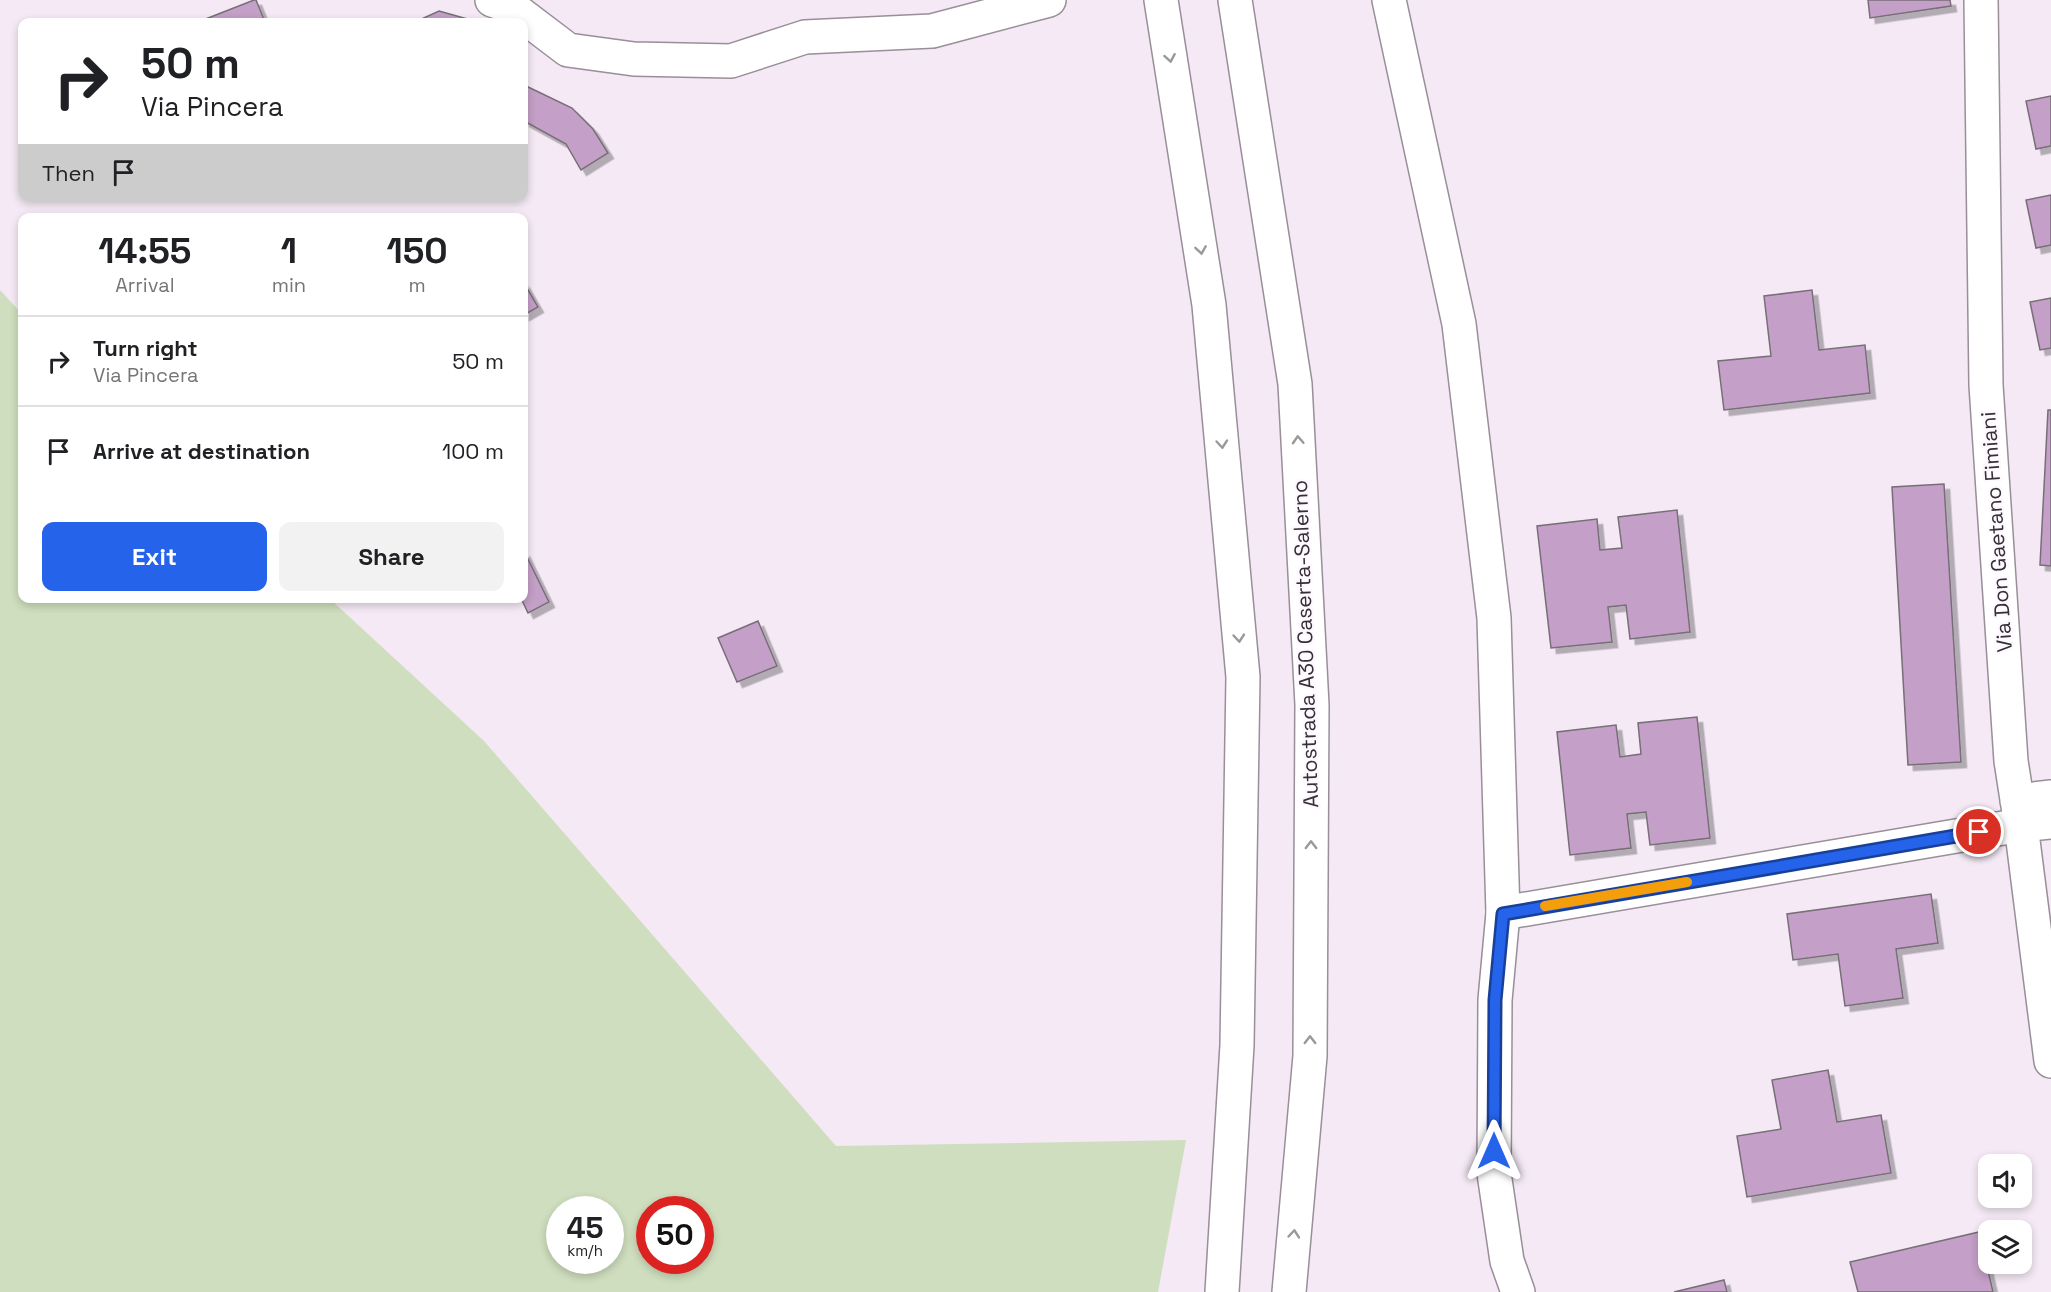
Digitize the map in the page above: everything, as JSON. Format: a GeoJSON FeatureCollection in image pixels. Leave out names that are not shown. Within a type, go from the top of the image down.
{"type":"FeatureCollection","features":[{"type":"Feature","properties":{"kind":"main road"},"geometry":{"type":"LineString","coordinates":[[492,0],[510,6],[525,18]]}},
{"type":"Feature","properties":{"kind":"main road"},"geometry":{"type":"LineString","coordinates":[[528,20],[568,51],[634,59],[731,61],[805,37],[932,31],[1049,0]]}},
{"type":"Feature","properties":{"kind":"main road"},"geometry":{"type":"LineString","coordinates":[[1161,0],[1209,305],[1243,677],[1238,1045],[1222,1292]]}},
{"type":"Feature","properties":{"kind":"main road","name":"Autostrada A30 Caserta-Salerno"},"geometry":{"type":"LineString","coordinates":[[1235,0],[1295,384],[1312,705],[1310,1056],[1289,1292]]}},
{"type":"Feature","properties":{"kind":"main road"},"geometry":{"type":"LineString","coordinates":[[1389,0],[1460,336],[1494,618],[1503,914],[1495,1000],[1494,1173],[1507,1261],[1518,1292]]}},
{"type":"Feature","properties":{"kind":"main road","name":"Via Don Gaetano Fimiani"},"geometry":{"type":"LineString","coordinates":[[1981,0],[1986,385],[2011,761],[2030,816],[2051,1061]]}},
{"type":"Feature","properties":{"kind":"main road"},"geometry":{"type":"LineString","coordinates":[[1503,914],[2030,816],[2051,797]]}},
{"type":"Feature","properties":{"kind":"green space"},"geometry":{"type":"Polygon","coordinates":[[[0,290],[18,310],[18,603],[334,603],[484,741],[836,1146],[1186,1140],[1158,1292],[0,1292],[0,290]]]}},
{"type":"Feature","properties":{"kind":"building"},"geometry":{"type":"Polygon","coordinates":[[[256,0],[263,18],[208,18],[256,0]]]}},
{"type":"Feature","properties":{"kind":"building"},"geometry":{"type":"Polygon","coordinates":[[[1868,0],[1950,0],[1951,6],[1870,18],[1868,0]]]}},
{"type":"Feature","properties":{"kind":"building"},"geometry":{"type":"Polygon","coordinates":[[[439,11],[464,18],[424,18],[439,11]]]}},
{"type":"Feature","properties":{"kind":"building"},"geometry":{"type":"Polygon","coordinates":[[[528,87],[572,108],[593,129],[608,153],[581,170],[566,144],[528,123],[528,87]]]}},
{"type":"Feature","properties":{"kind":"building"},"geometry":{"type":"Polygon","coordinates":[[[2051,96],[2051,146],[2036,149],[2026,101],[2051,96]]]}},
{"type":"Feature","properties":{"kind":"building"},"geometry":{"type":"Polygon","coordinates":[[[2051,195],[2051,245],[2036,248],[2026,200],[2051,195]]]}},
{"type":"Feature","properties":{"kind":"building"},"geometry":{"type":"Polygon","coordinates":[[[528,290],[538,307],[528,313],[528,290]]]}},
{"type":"Feature","properties":{"kind":"building"},"geometry":{"type":"Polygon","coordinates":[[[1812,290],[1819,350],[1865,345],[1870,393],[1724,410],[1718,361],[1771,356],[1764,296],[1812,290]]]}},
{"type":"Feature","properties":{"kind":"building"},"geometry":{"type":"Polygon","coordinates":[[[2051,298],[2051,348],[2040,350],[2030,302],[2051,298]]]}},
{"type":"Feature","properties":{"kind":"building"},"geometry":{"type":"Polygon","coordinates":[[[2048,410],[2051,410],[2051,566],[2040,565],[2048,410]]]}},
{"type":"Feature","properties":{"kind":"building"},"geometry":{"type":"Polygon","coordinates":[[[1944,484],[1961,762],[1908,765],[1892,487],[1944,484]]]}},
{"type":"Feature","properties":{"kind":"building"},"geometry":{"type":"Polygon","coordinates":[[[1677,510],[1690,632],[1630,639],[1626,605],[1608,607],[1612,642],[1551,648],[1537,526],[1597,519],[1600,550],[1622,548],[1618,517],[1677,510]]]}},
{"type":"Feature","properties":{"kind":"building"},"geometry":{"type":"Polygon","coordinates":[[[528,559],[549,602],[528,613],[523,603],[528,603],[528,559]]]}},
{"type":"Feature","properties":{"kind":"building"},"geometry":{"type":"Polygon","coordinates":[[[758,621],[777,666],[737,682],[718,638],[758,621]]]}},
{"type":"Feature","properties":{"kind":"building"},"geometry":{"type":"Polygon","coordinates":[[[1697,717],[1710,838],[1650,845],[1646,812],[1627,814],[1631,848],[1570,855],[1557,732],[1616,725],[1620,757],[1641,754],[1638,723],[1697,717]]]}},
{"type":"Feature","properties":{"kind":"building"},"geometry":{"type":"Polygon","coordinates":[[[1931,894],[1938,943],[1896,949],[1903,998],[1845,1006],[1838,954],[1793,960],[1787,914],[1931,894]]]}},
{"type":"Feature","properties":{"kind":"building"},"geometry":{"type":"Polygon","coordinates":[[[1828,1070],[1837,1122],[1881,1115],[1891,1173],[1747,1197],[1737,1136],[1781,1129],[1772,1080],[1828,1070]]]}},
{"type":"Feature","properties":{"kind":"building"},"geometry":{"type":"Polygon","coordinates":[[[1978,1232],[1978,1274],[1989,1274],[1993,1292],[1858,1292],[1850,1262],[1978,1232]]]}},
{"type":"Feature","properties":{"kind":"building"},"geometry":{"type":"Polygon","coordinates":[[[1724,1280],[1727,1292],[1674,1292],[1724,1280]]]}},
{"type":"Feature","properties":{"kind":"slow traffic"},"geometry":{"type":"LineString","coordinates":[[1545,906],[1687,882]]}},
{"type":"Feature","properties":{"kind":"route"},"geometry":{"type":"LineString","coordinates":[[1494,1151],[1495,1000],[1503,914],[1979,832]]}}]}
